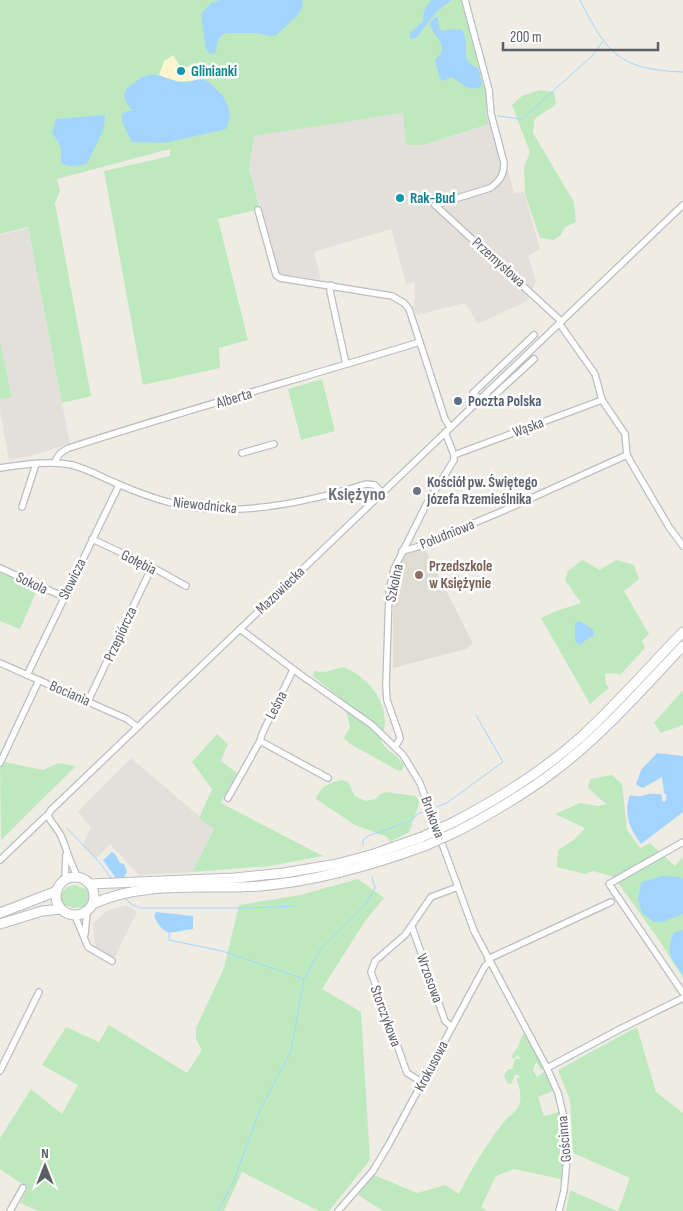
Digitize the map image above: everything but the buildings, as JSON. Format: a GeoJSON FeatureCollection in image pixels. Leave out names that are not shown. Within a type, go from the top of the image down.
{"type":"FeatureCollection","features":[{"type":"Feature","properties":{"kind":"main road"},"geometry":{"type":"LineString","coordinates":[[456,827],[513,789],[568,748],[606,712],[683,632]]}},
{"type":"Feature","properties":{"kind":"main road"},"geometry":{"type":"LineString","coordinates":[[93,904],[104,898],[136,891],[260,886],[310,879],[374,864],[521,795],[553,773],[613,719],[683,646]]}},
{"type":"Feature","properties":{"kind":"main road"},"geometry":{"type":"LineString","coordinates":[[90,884],[218,879],[284,874],[336,864],[424,841]]}},
{"type":"Feature","properties":{"kind":"main road"},"geometry":{"type":"LineString","coordinates":[[0,913],[57,891],[65,880],[78,877],[90,884],[95,896],[93,904],[87,912],[75,916],[67,914],[61,909],[57,900],[57,891]]}},
{"type":"Feature","properties":{"kind":"main road"},"geometry":{"type":"LineString","coordinates":[[0,924],[33,913],[61,909]]}},
{"type":"Feature","properties":{"kind":"street","name":"Przemysłowa"},"geometry":{"type":"LineString","coordinates":[[465,0],[489,90],[504,170],[498,183],[490,188],[435,205],[560,322],[595,374],[602,400],[625,434],[627,454],[669,527],[683,546]]}},
{"type":"Feature","properties":{"kind":"street","name":"Mazowiecka"},"geometry":{"type":"LineString","coordinates":[[0,860],[381,492],[683,205]]}},
{"type":"Feature","properties":{"kind":"street"},"geometry":{"type":"LineString","coordinates":[[258,210],[276,275],[280,278],[331,285],[398,298],[409,309],[445,419],[450,427]]}},
{"type":"Feature","properties":{"kind":"street"},"geometry":{"type":"LineString","coordinates":[[331,285],[330,292],[346,364]]}},
{"type":"Feature","properties":{"kind":"street"},"geometry":{"type":"LineString","coordinates":[[534,335],[473,392],[485,404],[534,359]]}},
{"type":"Feature","properties":{"kind":"street","name":"Alberta"},"geometry":{"type":"LineString","coordinates":[[55,463],[56,457],[68,448],[148,422],[420,342]]}},
{"type":"Feature","properties":{"kind":"street","name":"Wąska"},"geometry":{"type":"LineString","coordinates":[[454,455],[602,400]]}},
{"type":"Feature","properties":{"kind":"street"},"geometry":{"type":"LineString","coordinates":[[445,432],[454,455]]}},
{"type":"Feature","properties":{"kind":"street"},"geometry":{"type":"LineString","coordinates":[[242,453],[274,444]]}},
{"type":"Feature","properties":{"kind":"street","name":"Południowa"},"geometry":{"type":"LineString","coordinates":[[402,551],[417,547],[506,510],[627,454]]}},
{"type":"Feature","properties":{"kind":"street","name":"Szkolna"},"geometry":{"type":"LineString","coordinates":[[395,747],[400,739],[388,700],[386,686],[389,592],[394,570],[402,551],[426,505],[452,465],[454,455]]}},
{"type":"Feature","properties":{"kind":"street","name":"Niewodnicka"},"geometry":{"type":"LineString","coordinates":[[0,468],[55,463],[81,467],[139,493],[183,506],[226,509],[245,509],[304,501],[366,484],[374,485],[381,492]]}},
{"type":"Feature","properties":{"kind":"street"},"geometry":{"type":"LineString","coordinates":[[22,508],[36,464]]}},
{"type":"Feature","properties":{"kind":"street","name":"Słowicza"},"geometry":{"type":"LineString","coordinates":[[27,675],[119,485]]}},
{"type":"Feature","properties":{"kind":"street","name":"Gołębia"},"geometry":{"type":"LineString","coordinates":[[92,539],[152,567],[186,586]]}},
{"type":"Feature","properties":{"kind":"street","name":"Przepiórcza"},"geometry":{"type":"LineString","coordinates":[[88,701],[152,567]]}},
{"type":"Feature","properties":{"kind":"street","name":"Sokola"},"geometry":{"type":"LineString","coordinates":[[0,568],[64,597]]}},
{"type":"Feature","properties":{"kind":"street","name":"Brukowa"},"geometry":{"type":"LineString","coordinates":[[240,629],[372,725],[403,755],[420,783],[474,931],[547,1068]]}},
{"type":"Feature","properties":{"kind":"street","name":"Bociania"},"geometry":{"type":"LineString","coordinates":[[0,663],[127,718],[137,728]]}},
{"type":"Feature","properties":{"kind":"street","name":"Leśna"},"geometry":{"type":"LineString","coordinates":[[228,798],[260,740],[294,670]]}},
{"type":"Feature","properties":{"kind":"street"},"geometry":{"type":"LineString","coordinates":[[0,763],[39,680]]}},
{"type":"Feature","properties":{"kind":"street"},"geometry":{"type":"LineString","coordinates":[[260,740],[328,778]]}},
{"type":"Feature","properties":{"kind":"street"},"geometry":{"type":"LineString","coordinates":[[48,815],[60,833],[78,877]]}},
{"type":"Feature","properties":{"kind":"street"},"geometry":{"type":"LineString","coordinates":[[683,842],[609,884],[683,993]]}},
{"type":"Feature","properties":{"kind":"street"},"geometry":{"type":"LineString","coordinates":[[65,880],[66,850]]}},
{"type":"Feature","properties":{"kind":"street","name":"Storczykowa"},"geometry":{"type":"LineString","coordinates":[[422,1082],[407,1072],[371,972],[375,960],[412,927],[430,897],[458,887]]}},
{"type":"Feature","properties":{"kind":"street"},"geometry":{"type":"LineString","coordinates":[[489,960],[610,902]]}},
{"type":"Feature","properties":{"kind":"street"},"geometry":{"type":"LineString","coordinates":[[85,939],[87,912]]}},
{"type":"Feature","properties":{"kind":"street"},"geometry":{"type":"LineString","coordinates":[[75,916],[88,947],[112,961]]}},
{"type":"Feature","properties":{"kind":"street","name":"Wrzosowa"},"geometry":{"type":"LineString","coordinates":[[412,927],[445,1021],[452,1027]]}},
{"type":"Feature","properties":{"kind":"street","name":"Krokusowa"},"geometry":{"type":"LineString","coordinates":[[338,1211],[372,1171],[489,960]]}},
{"type":"Feature","properties":{"kind":"street"},"geometry":{"type":"LineString","coordinates":[[0,1071],[39,992]]}},
{"type":"Feature","properties":{"kind":"street"},"geometry":{"type":"LineString","coordinates":[[547,1068],[683,998]]}},
{"type":"Feature","properties":{"kind":"street","name":"Gościnna"},"geometry":{"type":"LineString","coordinates":[[547,1068],[558,1093],[568,1146],[564,1191],[559,1211]]}},
{"type":"Feature","properties":{"kind":"street"},"geometry":{"type":"LineString","coordinates":[[10,1211],[23,1188]]}},
{"type":"Feature","properties":{"kind":"shaded area"},"geometry":{"type":"Polygon","coordinates":[[[403,113],[406,145],[424,145],[496,122],[514,193],[524,192],[540,249],[528,256],[536,281],[527,301],[478,324],[465,303],[417,315],[414,310],[415,282],[406,284],[391,229],[314,252],[321,280],[279,274],[249,168],[253,136],[403,113]]]}},
{"type":"Feature","properties":{"kind":"shaded area"},"geometry":{"type":"Polygon","coordinates":[[[28,228],[70,444],[9,460],[0,411],[0,399],[12,397],[0,340],[0,235],[28,228]]]}},
{"type":"Feature","properties":{"kind":"shaded area"},"geometry":{"type":"Polygon","coordinates":[[[424,547],[473,644],[466,649],[393,668],[393,586],[404,555],[424,547]]]}},
{"type":"Feature","properties":{"kind":"shaded area"},"geometry":{"type":"Polygon","coordinates":[[[131,758],[214,829],[192,872],[139,875],[110,844],[96,859],[82,845],[91,828],[78,812],[131,758]]]}},
{"type":"Feature","properties":{"kind":"shaded area"},"geometry":{"type":"Polygon","coordinates":[[[126,905],[137,912],[114,958],[95,947],[93,923],[107,911],[126,905]]]}},
{"type":"Feature","properties":{"kind":"green space"},"geometry":{"type":"Polygon","coordinates":[[[0,0],[461,0],[489,104],[486,112],[489,124],[424,145],[406,145],[403,113],[254,136],[249,168],[260,209],[218,219],[248,340],[219,348],[220,368],[143,385],[104,171],[170,156],[170,149],[57,179],[60,191],[55,203],[91,396],[62,403],[28,227],[0,234],[0,0]]]}},
{"type":"Feature","properties":{"kind":"green space"},"geometry":{"type":"Polygon","coordinates":[[[540,90],[554,92],[556,104],[534,120],[533,133],[574,202],[576,222],[565,227],[560,236],[553,240],[540,238],[525,194],[524,168],[530,152],[512,105],[522,96],[540,90]]]}},
{"type":"Feature","properties":{"kind":"green space"},"geometry":{"type":"Polygon","coordinates":[[[0,340],[12,397],[0,399],[0,340]]]}},
{"type":"Feature","properties":{"kind":"green space"},"geometry":{"type":"Polygon","coordinates":[[[322,379],[335,431],[301,440],[288,389],[322,379]]]}},
{"type":"Feature","properties":{"kind":"green space"},"geometry":{"type":"Polygon","coordinates":[[[582,560],[599,570],[617,560],[634,565],[639,579],[624,591],[649,634],[642,641],[645,648],[620,675],[615,673],[605,674],[606,684],[609,688],[590,704],[541,618],[581,603],[565,580],[568,571],[582,560]]]}},
{"type":"Feature","properties":{"kind":"green space"},"geometry":{"type":"Polygon","coordinates":[[[0,573],[37,590],[20,629],[0,621],[0,573]]]}},
{"type":"Feature","properties":{"kind":"green space"},"geometry":{"type":"Polygon","coordinates":[[[343,667],[366,681],[377,695],[384,712],[385,721],[381,741],[402,762],[404,766],[401,771],[350,744],[344,738],[350,727],[344,701],[313,676],[314,671],[325,672],[343,667]]]}},
{"type":"Feature","properties":{"kind":"green space"},"geometry":{"type":"Polygon","coordinates":[[[683,690],[683,725],[661,733],[654,723],[683,690]]]}},
{"type":"Feature","properties":{"kind":"green space"},"geometry":{"type":"Polygon","coordinates":[[[217,734],[228,744],[221,761],[237,773],[221,803],[323,856],[270,866],[192,872],[214,829],[199,818],[212,789],[192,762],[217,734]]]}},
{"type":"Feature","properties":{"kind":"green space"},"geometry":{"type":"Polygon","coordinates":[[[0,761],[43,770],[58,763],[76,766],[1,840],[0,761]]]}},
{"type":"Feature","properties":{"kind":"green space"},"geometry":{"type":"Polygon","coordinates":[[[612,775],[622,784],[627,830],[640,848],[650,843],[675,866],[683,857],[683,978],[659,940],[614,877],[593,871],[585,874],[557,867],[558,850],[575,839],[585,828],[555,814],[580,803],[598,806],[606,804],[588,788],[590,779],[612,775]]]}},
{"type":"Feature","properties":{"kind":"green space"},"geometry":{"type":"Polygon","coordinates":[[[342,780],[348,782],[355,796],[366,801],[376,799],[380,794],[386,792],[416,796],[419,801],[418,807],[409,832],[390,842],[387,837],[355,825],[316,799],[320,791],[326,786],[342,780]]]}},
{"type":"Feature","properties":{"kind":"green space"},"geometry":{"type":"Polygon","coordinates":[[[358,879],[384,898],[365,921],[322,989],[361,1012],[370,1160],[329,1211],[319,1211],[242,1172],[224,1211],[38,1211],[20,1203],[28,1188],[0,1169],[0,1138],[31,1089],[62,1114],[78,1085],[42,1065],[66,1027],[99,1042],[109,1025],[187,1073],[202,1050],[196,1039],[196,1028],[224,968],[239,905],[300,895],[358,879]]]}},
{"type":"Feature","properties":{"kind":"green space"},"geometry":{"type":"Polygon","coordinates":[[[74,885],[90,890],[91,899],[84,907],[73,908],[61,903],[63,891],[74,885]]]}},
{"type":"Feature","properties":{"kind":"green space"},"geometry":{"type":"Polygon","coordinates":[[[637,1027],[656,1092],[683,1113],[683,1211],[618,1211],[630,1178],[573,1153],[570,1100],[558,1070],[637,1027]]]}},
{"type":"Feature","properties":{"kind":"green space"},"geometry":{"type":"Polygon","coordinates":[[[525,1034],[544,1068],[541,1070],[536,1062],[533,1070],[537,1077],[545,1071],[553,1091],[538,1097],[544,1116],[559,1112],[564,1146],[561,1179],[514,1169],[496,1176],[481,1207],[487,1211],[383,1211],[358,1195],[374,1175],[417,1193],[445,1185],[459,1194],[491,1140],[519,1106],[520,1092],[516,1079],[520,1077],[519,1075],[515,1075],[511,1084],[507,1083],[504,1076],[507,1070],[509,1071],[508,1069],[512,1069],[515,1059],[520,1059],[518,1055],[514,1059],[511,1057],[517,1048],[520,1049],[518,1047],[522,1035],[525,1034]]]}},
{"type":"Feature","properties":{"kind":"green space"},"geometry":{"type":"Polygon","coordinates":[[[570,1190],[617,1211],[566,1211],[570,1190]]]}},
{"type":"Feature","properties":{"kind":"sand"},"geometry":{"type":"Polygon","coordinates":[[[173,55],[181,68],[200,64],[200,80],[178,82],[159,75],[164,61],[173,55]]]}},
{"type":"Feature","properties":{"kind":"water"},"geometry":{"type":"Polygon","coordinates":[[[220,0],[302,0],[303,6],[297,16],[276,35],[225,33],[219,39],[216,53],[211,54],[206,50],[201,14],[211,3],[220,0]]]}},
{"type":"Feature","properties":{"kind":"water"},"geometry":{"type":"Polygon","coordinates":[[[431,0],[452,0],[437,11],[417,37],[410,39],[410,33],[423,21],[424,11],[431,0]]]}},
{"type":"Feature","properties":{"kind":"water"},"geometry":{"type":"Polygon","coordinates":[[[435,17],[438,17],[439,28],[442,31],[462,30],[466,42],[466,57],[471,64],[478,68],[482,83],[481,87],[468,88],[451,77],[444,81],[440,79],[435,60],[440,55],[442,45],[431,28],[430,23],[435,17]]]}},
{"type":"Feature","properties":{"kind":"water"},"geometry":{"type":"Polygon","coordinates":[[[154,74],[180,82],[201,79],[208,81],[222,96],[228,106],[230,117],[226,129],[164,143],[132,142],[122,122],[122,114],[127,111],[133,111],[125,101],[124,95],[126,89],[142,77],[154,74]]]}},
{"type":"Feature","properties":{"kind":"water"},"geometry":{"type":"Polygon","coordinates":[[[105,115],[104,128],[87,164],[71,166],[61,163],[61,147],[52,132],[56,119],[105,115]]]}},
{"type":"Feature","properties":{"kind":"water"},"geometry":{"type":"Polygon","coordinates":[[[578,621],[593,630],[594,635],[579,645],[575,640],[575,624],[578,621]]]}},
{"type":"Feature","properties":{"kind":"water"},"geometry":{"type":"Polygon","coordinates":[[[657,753],[683,756],[683,812],[641,844],[629,821],[628,802],[630,795],[652,794],[662,795],[662,801],[665,802],[667,795],[664,793],[662,777],[643,788],[636,784],[641,770],[657,753]]]}},
{"type":"Feature","properties":{"kind":"water"},"geometry":{"type":"Polygon","coordinates":[[[112,852],[120,863],[124,864],[127,872],[124,877],[119,879],[115,877],[103,860],[112,852]]]}},
{"type":"Feature","properties":{"kind":"water"},"geometry":{"type":"Polygon","coordinates":[[[663,876],[679,877],[683,880],[683,914],[663,922],[654,922],[642,913],[638,900],[641,882],[663,876]]]}},
{"type":"Feature","properties":{"kind":"water"},"geometry":{"type":"Polygon","coordinates":[[[156,912],[193,916],[193,929],[173,932],[165,931],[154,916],[156,912]]]}},
{"type":"Feature","properties":{"kind":"water"},"geometry":{"type":"Polygon","coordinates":[[[683,930],[683,975],[671,955],[670,944],[674,932],[683,930]]]}},
{"type":"Feature","properties":{"kind":"waterway"},"geometry":{"type":"LineString","coordinates":[[580,0],[599,34],[618,56],[644,68],[683,72]]}},
{"type":"Feature","properties":{"kind":"waterway"},"geometry":{"type":"LineString","coordinates":[[498,116],[523,118],[592,56],[603,41]]}},
{"type":"Feature","properties":{"kind":"waterway"},"geometry":{"type":"LineString","coordinates":[[437,807],[448,802],[503,762],[476,715]]}},
{"type":"Feature","properties":{"kind":"waterway"},"geometry":{"type":"LineString","coordinates":[[363,846],[363,840],[368,836],[410,821],[419,813],[425,812]]}},
{"type":"Feature","properties":{"kind":"waterway"},"geometry":{"type":"LineString","coordinates":[[67,828],[100,863],[111,878]]}},
{"type":"Feature","properties":{"kind":"waterway"},"geometry":{"type":"LineString","coordinates":[[305,978],[320,950],[366,904],[375,888],[372,877]]}},
{"type":"Feature","properties":{"kind":"waterway"},"geometry":{"type":"LineString","coordinates":[[126,899],[131,904],[140,908],[295,906]]}},
{"type":"Feature","properties":{"kind":"waterway"},"geometry":{"type":"LineString","coordinates":[[169,932],[169,940],[222,951],[304,979],[291,1051],[260,1110],[234,1180],[218,1211]]}},
{"type":"Feature","properties":{"kind":"place","name":"Glinianki"},"geometry":{"type":"Point","coordinates":[181,71]}},
{"type":"Feature","properties":{"kind":"place","name":"Rak-Bud"},"geometry":{"type":"Point","coordinates":[400,198]}},
{"type":"Feature","properties":{"kind":"place","name":"Poczta Polska"},"geometry":{"type":"Point","coordinates":[458,401]}},
{"type":"Feature","properties":{"kind":"place","name":"Kościół pw. Świętego Józefa Rzemieślnika"},"geometry":{"type":"Point","coordinates":[417,491]}},
{"type":"Feature","properties":{"kind":"place","name":"Przedszkole w Księżynie"},"geometry":{"type":"Point","coordinates":[419,575]}},
{"type":"Feature","properties":{"kind":"district","name":"Księżyno"},"geometry":{"type":"Point","coordinates":[357,494]}}]}
